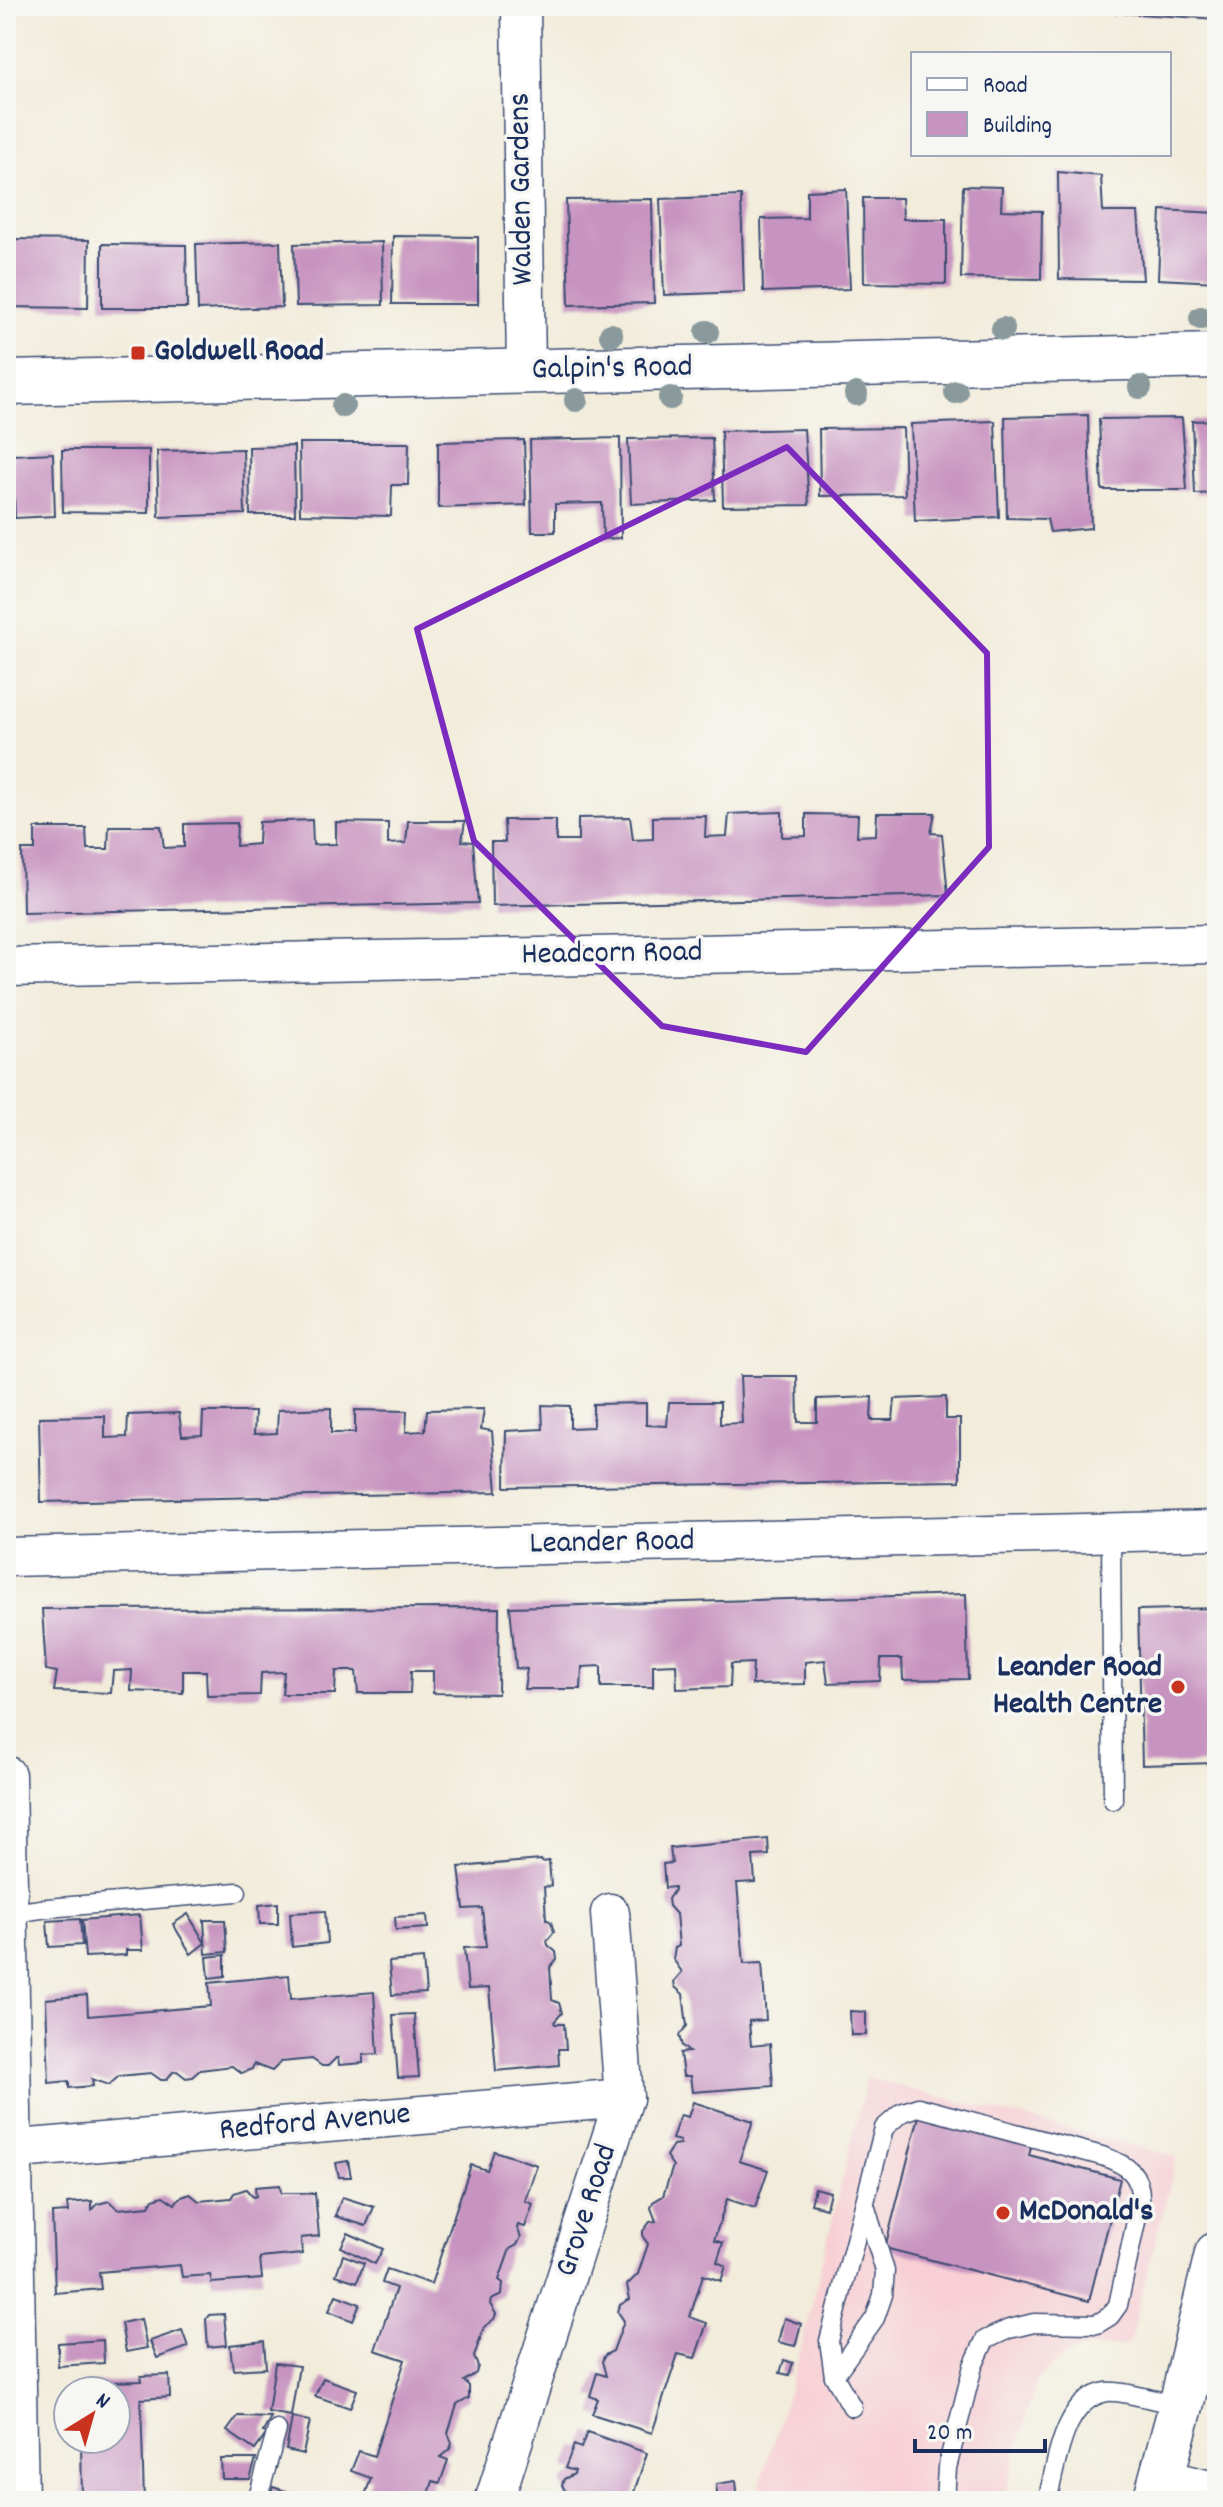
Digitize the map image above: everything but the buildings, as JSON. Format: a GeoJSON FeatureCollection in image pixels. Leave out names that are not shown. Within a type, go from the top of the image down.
{"type":"FeatureCollection","features":[{"type":"Feature","properties":{"kind":"main road","name":"Galpin's Road"},"geometry":{"type":"LineString","coordinates":[[6,383],[1217,356]]}},
{"type":"Feature","properties":{"kind":"main road"},"geometry":{"type":"LineString","coordinates":[[1158,2490],[1217,2254]]}},
{"type":"Feature","properties":{"kind":"street","name":"Walden Gardens"},"geometry":{"type":"LineString","coordinates":[[521,6],[526,372]]}},
{"type":"Feature","properties":{"kind":"street","name":"Headcorn Road"},"geometry":{"type":"LineString","coordinates":[[6,967],[1217,944]]}},
{"type":"Feature","properties":{"kind":"street","name":"Leander Road"},"geometry":{"type":"LineString","coordinates":[[6,1557],[1217,1530]]}},
{"type":"Feature","properties":{"kind":"street"},"geometry":{"type":"LineString","coordinates":[[6,1775],[8,2150],[19,2501]]}},
{"type":"Feature","properties":{"kind":"street","name":"Grove Road"},"geometry":{"type":"LineString","coordinates":[[494,2501],[624,2098],[610,1913]]}},
{"type":"Feature","properties":{"kind":"street","name":"Redford Avenue"},"geometry":{"type":"LineString","coordinates":[[8,2150],[624,2098]]}},
{"type":"Feature","properties":{"kind":"street"},"geometry":{"type":"LineString","coordinates":[[1158,2490],[1217,2492]]}},
{"type":"Feature","properties":{"kind":"lane"},"geometry":{"type":"LineString","coordinates":[[1111,1533],[1113,1800]]}},
{"type":"Feature","properties":{"kind":"lane"},"geometry":{"type":"LineString","coordinates":[[7,1914],[237,1892]]}},
{"type":"Feature","properties":{"kind":"lane"},"geometry":{"type":"LineString","coordinates":[[852,2407],[834,2376],[829,2341],[865,2206],[873,2162],[884,2128],[901,2113],[918,2107],[1119,2162],[1133,2173],[1141,2187],[1118,2305],[1110,2316],[1097,2324],[1034,2323],[1009,2329],[985,2340],[973,2366],[947,2468],[945,2501]]}},
{"type":"Feature","properties":{"kind":"lane"},"geometry":{"type":"LineString","coordinates":[[834,2376],[875,2318],[883,2295],[885,2271],[865,2206]]}},
{"type":"Feature","properties":{"kind":"lane"},"geometry":{"type":"LineString","coordinates":[[1047,2501],[1068,2422],[1087,2400],[1109,2392],[1181,2406]]}},
{"type":"Feature","properties":{"kind":"lane"},"geometry":{"type":"LineString","coordinates":[[257,2501],[277,2430]]}},
{"type":"Feature","properties":{"kind":"highlighted area"},"geometry":{"type":"Polygon","coordinates":[[[787,447],[987,653],[989,847],[806,1052],[662,1026],[474,841],[417,629],[787,447]]]}},
{"type":"Feature","properties":{"kind":"shaded area"},"geometry":{"type":"Polygon","coordinates":[[[867,2078],[1177,2157],[1130,2340],[1124,2346],[1085,2348],[1067,2355],[1036,2381],[1003,2501],[755,2501],[798,2360],[867,2078]]]}},
{"type":"Feature","properties":{"kind":"place","name":"Goldwell Road"},"geometry":{"type":"Point","coordinates":[138,353]}},
{"type":"Feature","properties":{"kind":"place","name":"Leander Road Health Centre"},"geometry":{"type":"Point","coordinates":[1178,1687]}},
{"type":"Feature","properties":{"kind":"place","name":"McDonald's"},"geometry":{"type":"Point","coordinates":[1003,2213]}}]}
